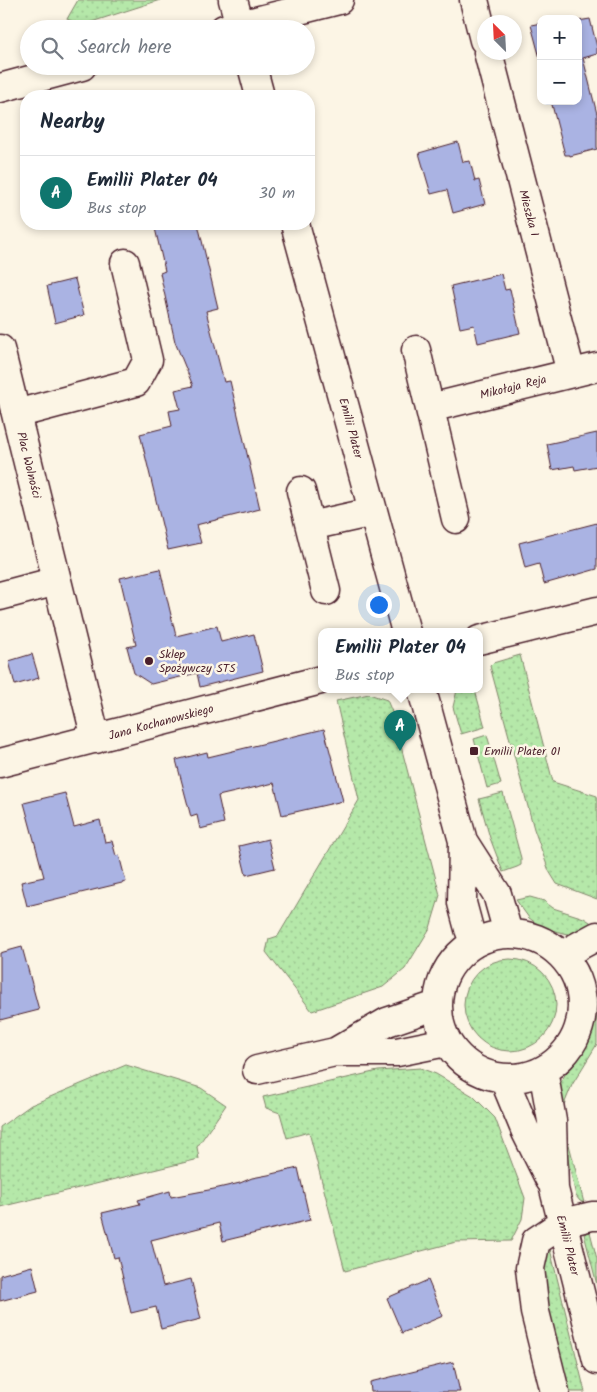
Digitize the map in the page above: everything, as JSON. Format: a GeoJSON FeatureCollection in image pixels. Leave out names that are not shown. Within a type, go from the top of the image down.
{"type":"FeatureCollection","features":[{"type":"Feature","properties":{"kind":"street"},"geometry":{"type":"LineString","coordinates":[[235,20],[339,0]]}},
{"type":"Feature","properties":{"kind":"street"},"geometry":{"type":"LineString","coordinates":[[474,0],[478,15]]}},
{"type":"Feature","properties":{"kind":"street","name":"Mieszka I"},"geometry":{"type":"LineString","coordinates":[[490,60],[571,373]]}},
{"type":"Feature","properties":{"kind":"street"},"geometry":{"type":"LineString","coordinates":[[0,88],[48,75]]}},
{"type":"Feature","properties":{"kind":"street"},"geometry":{"type":"LineString","coordinates":[[254,75],[258,90]]}},
{"type":"Feature","properties":{"kind":"street","name":"Emilii Plater"},"geometry":{"type":"LineString","coordinates":[[297,230],[405,628]]}},
{"type":"Feature","properties":{"kind":"street"},"geometry":{"type":"LineString","coordinates":[[16,414],[136,382],[148,360],[125,263]]}},
{"type":"Feature","properties":{"kind":"street","name":"Plac Wolności"},"geometry":{"type":"LineString","coordinates":[[0,348],[96,739]]}},
{"type":"Feature","properties":{"kind":"street"},"geometry":{"type":"LineString","coordinates":[[416,350],[456,519]]}},
{"type":"Feature","properties":{"kind":"street","name":"Mikołaja Reja"},"geometry":{"type":"LineString","coordinates":[[430,408],[597,367]]}},
{"type":"Feature","properties":{"kind":"street"},"geometry":{"type":"LineString","coordinates":[[301,492],[326,591]]}},
{"type":"Feature","properties":{"kind":"street"},"geometry":{"type":"LineString","coordinates":[[310,526],[373,512]]}},
{"type":"Feature","properties":{"kind":"street"},"geometry":{"type":"LineString","coordinates":[[0,596],[57,582]]}},
{"type":"Feature","properties":{"kind":"street"},"geometry":{"type":"LineString","coordinates":[[483,639],[597,611]]}},
{"type":"Feature","properties":{"kind":"street","name":"Jana Kochanowskiego"},"geometry":{"type":"LineString","coordinates":[[0,763],[318,681]]}},
{"type":"Feature","properties":{"kind":"street"},"geometry":{"type":"LineString","coordinates":[[423,693],[463,841],[462,903],[474,942]]}},
{"type":"Feature","properties":{"kind":"street"},"geometry":{"type":"LineString","coordinates":[[463,841],[497,894],[508,933]]}},
{"type":"Feature","properties":{"kind":"street"},"geometry":{"type":"LineString","coordinates":[[508,933],[528,935],[546,943],[562,955],[573,971],[589,983],[576,1036],[562,1056],[543,1070],[524,1077],[504,1078],[481,1072],[461,1060],[446,1042],[439,1024],[437,1005],[440,986],[447,969],[458,954],[474,942],[490,936],[508,933]]}},
{"type":"Feature","properties":{"kind":"street"},"geometry":{"type":"LineString","coordinates":[[562,955],[597,936]]}},
{"type":"Feature","properties":{"kind":"street"},"geometry":{"type":"LineString","coordinates":[[335,1052],[387,1022],[437,1005]]}},
{"type":"Feature","properties":{"kind":"street"},"geometry":{"type":"LineString","coordinates":[[256,1070],[335,1052],[397,1052],[446,1042]]}},
{"type":"Feature","properties":{"kind":"street","name":"Emilii Plater"},"geometry":{"type":"LineString","coordinates":[[543,1070],[552,1121],[554,1188]]}},
{"type":"Feature","properties":{"kind":"street","name":"Emilii Plater"},"geometry":{"type":"LineString","coordinates":[[504,1078],[526,1132],[554,1188],[597,1360]]}},
{"type":"Feature","properties":{"kind":"street"},"geometry":{"type":"LineString","coordinates":[[555,1392],[535,1312],[530,1268],[536,1241],[563,1223],[597,1216]]}},
{"type":"Feature","properties":{"kind":"green space"},"geometry":{"type":"Polygon","coordinates":[[[78,0],[160,0],[98,20],[67,19],[78,0]]]}},
{"type":"Feature","properties":{"kind":"green space"},"geometry":{"type":"Polygon","coordinates":[[[520,655],[553,782],[597,796],[597,899],[557,884],[549,871],[534,829],[490,666],[493,663],[520,655]]]}},
{"type":"Feature","properties":{"kind":"green space"},"geometry":{"type":"Polygon","coordinates":[[[456,693],[476,693],[485,727],[461,734],[453,707],[456,693]]]}},
{"type":"Feature","properties":{"kind":"green space"},"geometry":{"type":"Polygon","coordinates":[[[369,694],[387,700],[392,712],[440,895],[430,928],[405,969],[383,987],[312,1011],[266,952],[269,939],[278,936],[359,800],[336,701],[369,694]]]}},
{"type":"Feature","properties":{"kind":"green space"},"geometry":{"type":"Polygon","coordinates":[[[487,735],[501,784],[487,788],[474,739],[487,735]]]}},
{"type":"Feature","properties":{"kind":"green space"},"geometry":{"type":"Polygon","coordinates":[[[503,793],[521,858],[521,865],[503,872],[490,838],[479,799],[503,793]]]}},
{"type":"Feature","properties":{"kind":"green space"},"geometry":{"type":"Polygon","coordinates":[[[530,897],[544,901],[553,908],[584,918],[593,924],[578,934],[567,934],[539,925],[529,918],[516,900],[530,897]]]}},
{"type":"Feature","properties":{"kind":"green space"},"geometry":{"type":"Polygon","coordinates":[[[501,959],[519,959],[536,966],[549,979],[556,996],[556,1014],[549,1031],[536,1044],[519,1051],[501,1051],[484,1044],[471,1031],[464,1014],[464,996],[471,979],[484,966],[501,959]]]}},
{"type":"Feature","properties":{"kind":"green space"},"geometry":{"type":"Polygon","coordinates":[[[597,1011],[597,1044],[572,1085],[563,1107],[559,1092],[562,1080],[588,1041],[597,1011]]]}},
{"type":"Feature","properties":{"kind":"green space"},"geometry":{"type":"Polygon","coordinates":[[[126,1065],[201,1088],[226,1105],[197,1147],[199,1159],[0,1207],[0,1127],[31,1105],[126,1065]]]}},
{"type":"Feature","properties":{"kind":"green space"},"geometry":{"type":"Polygon","coordinates":[[[420,1068],[436,1074],[473,1096],[495,1118],[525,1198],[522,1219],[511,1241],[456,1242],[345,1271],[309,1132],[287,1138],[280,1113],[266,1108],[263,1097],[378,1071],[420,1068]]]}},
{"type":"Feature","properties":{"kind":"green space"},"geometry":{"type":"Polygon","coordinates":[[[565,1129],[584,1203],[576,1196],[566,1151],[565,1129]]]}},
{"type":"Feature","properties":{"kind":"green space"},"geometry":{"type":"Polygon","coordinates":[[[590,1232],[597,1259],[597,1285],[584,1234],[590,1232]]]}},
{"type":"Feature","properties":{"kind":"green space"},"geometry":{"type":"Polygon","coordinates":[[[550,1249],[585,1392],[569,1392],[543,1286],[545,1251],[550,1249]]]}},
{"type":"Feature","properties":{"kind":"building"},"geometry":{"type":"Polygon","coordinates":[[[590,19],[597,47],[597,54],[583,58],[597,114],[597,149],[570,156],[565,155],[552,105],[582,105],[582,20],[590,19]]]}},
{"type":"Feature","properties":{"kind":"building"},"geometry":{"type":"Polygon","coordinates":[[[537,24],[537,47],[531,25],[537,24]]]}},
{"type":"Feature","properties":{"kind":"building"},"geometry":{"type":"Polygon","coordinates":[[[458,142],[463,162],[470,161],[475,181],[479,180],[485,204],[453,213],[447,190],[431,194],[419,153],[458,142]]]}},
{"type":"Feature","properties":{"kind":"building"},"geometry":{"type":"Polygon","coordinates":[[[155,230],[199,230],[218,308],[206,311],[224,382],[230,381],[260,509],[196,525],[201,543],[168,550],[140,434],[172,426],[169,411],[180,409],[175,390],[193,386],[175,342],[160,273],[165,271],[155,230]]]}},
{"type":"Feature","properties":{"kind":"building"},"geometry":{"type":"Polygon","coordinates":[[[501,274],[505,290],[510,289],[520,333],[478,343],[474,325],[460,328],[451,286],[501,274]]]}},
{"type":"Feature","properties":{"kind":"building"},"geometry":{"type":"Polygon","coordinates":[[[75,279],[84,315],[55,323],[47,286],[75,279]]]}},
{"type":"Feature","properties":{"kind":"building"},"geometry":{"type":"Polygon","coordinates":[[[597,433],[597,466],[575,470],[574,466],[552,470],[547,444],[597,433]]]}},
{"type":"Feature","properties":{"kind":"building"},"geometry":{"type":"Polygon","coordinates":[[[597,523],[597,569],[544,584],[539,564],[525,568],[519,543],[597,523]]]}},
{"type":"Feature","properties":{"kind":"building"},"geometry":{"type":"Polygon","coordinates":[[[160,569],[176,636],[217,626],[221,642],[254,634],[263,671],[200,687],[197,673],[151,684],[134,673],[127,647],[136,645],[120,578],[160,569]]]}},
{"type":"Feature","properties":{"kind":"building"},"geometry":{"type":"Polygon","coordinates":[[[32,654],[39,678],[15,685],[9,661],[32,654]]]}},
{"type":"Feature","properties":{"kind":"building"},"geometry":{"type":"Polygon","coordinates":[[[324,729],[343,801],[282,815],[274,783],[218,796],[224,823],[200,829],[197,815],[191,817],[176,760],[207,752],[208,757],[324,729]]]}},
{"type":"Feature","properties":{"kind":"building"},"geometry":{"type":"Polygon","coordinates":[[[65,793],[74,827],[100,820],[105,842],[112,841],[116,856],[119,855],[126,882],[27,906],[21,882],[44,877],[24,803],[65,793]]]}},
{"type":"Feature","properties":{"kind":"building"},"geometry":{"type":"Polygon","coordinates":[[[268,839],[275,868],[246,875],[239,846],[268,839]]]}},
{"type":"Feature","properties":{"kind":"building"},"geometry":{"type":"Polygon","coordinates":[[[22,947],[39,1010],[0,1020],[0,953],[22,947]]]}},
{"type":"Feature","properties":{"kind":"building"},"geometry":{"type":"Polygon","coordinates":[[[298,1168],[310,1220],[223,1241],[219,1223],[151,1240],[163,1286],[191,1279],[201,1319],[161,1329],[156,1307],[131,1313],[118,1257],[114,1258],[102,1213],[140,1204],[138,1200],[170,1191],[171,1197],[214,1189],[298,1168]]]}},
{"type":"Feature","properties":{"kind":"building"},"geometry":{"type":"Polygon","coordinates":[[[32,1266],[38,1291],[0,1301],[0,1275],[32,1266]]]}},
{"type":"Feature","properties":{"kind":"building"},"geometry":{"type":"Polygon","coordinates":[[[428,1280],[443,1316],[402,1333],[387,1298],[428,1280]]]}},
{"type":"Feature","properties":{"kind":"building"},"geometry":{"type":"Polygon","coordinates":[[[453,1362],[460,1392],[371,1392],[370,1382],[453,1362]]]}},
{"type":"Feature","properties":{"kind":"place","name":"Sklep Spożywczy STS"},"geometry":{"type":"Point","coordinates":[149,661]}},
{"type":"Feature","properties":{"kind":"place","name":"Emilii Plater 04"},"geometry":{"type":"Point","coordinates":[400,751]}},
{"type":"Feature","properties":{"kind":"place","name":"Emilii Plater 01"},"geometry":{"type":"Point","coordinates":[474,751]}}]}
